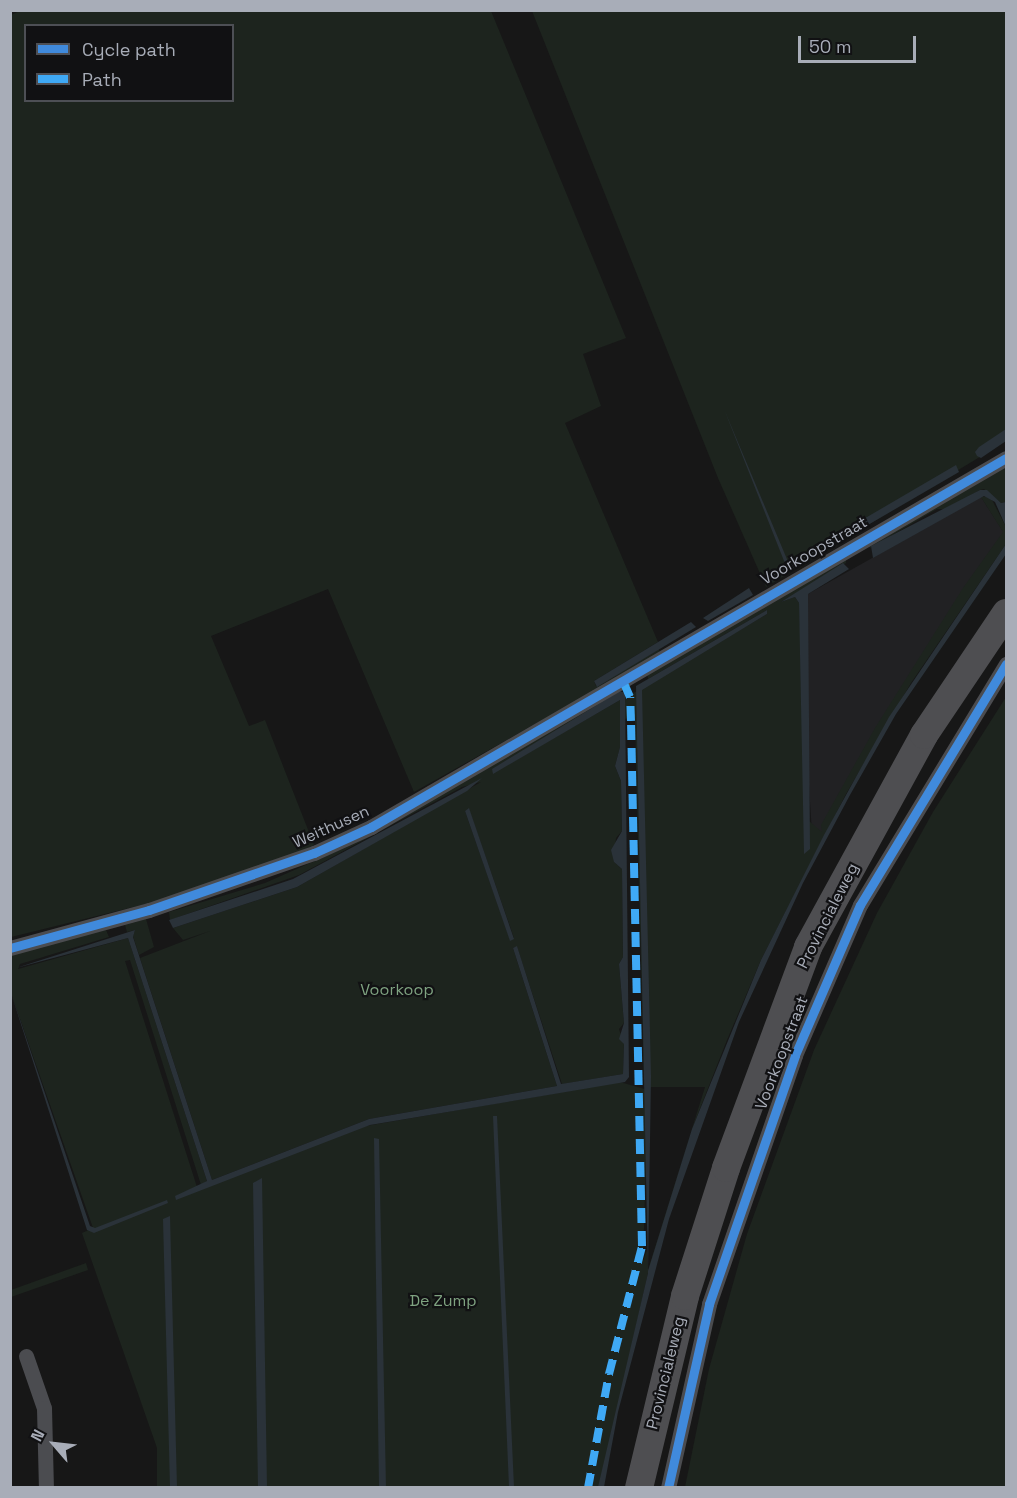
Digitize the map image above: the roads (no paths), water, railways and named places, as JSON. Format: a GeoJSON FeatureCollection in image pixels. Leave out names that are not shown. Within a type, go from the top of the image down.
{"type":"FeatureCollection","features":[{"type":"Feature","properties":{"kind":"highway","name":"Provincialeweg"},"geometry":{"type":"LineString","coordinates":[[639,1488],[685,1296],[726,1168],[808,947],[924,735],[1006,613]]}},
{"type":"Feature","properties":{"kind":"street","name":"Voorkoopstraat"},"geometry":{"type":"LineString","coordinates":[[636,671],[1006,458]]}},
{"type":"Feature","properties":{"kind":"street","name":"Voorkoopstraat"},"geometry":{"type":"LineString","coordinates":[[668,1488],[709,1304],[795,1055],[860,905],[1006,664]]}},
{"type":"Feature","properties":{"kind":"street","name":"Weithusen"},"geometry":{"type":"LineString","coordinates":[[10,948],[149,910],[314,853],[371,827],[468,774],[636,671]]}},
{"type":"Feature","properties":{"kind":"street"},"geometry":{"type":"LineString","coordinates":[[26,1356],[44,1408],[46,1488]]}},
{"type":"Feature","properties":{"kind":"park label","name":"Voorkoop"},"geometry":{"type":"Point","coordinates":[397,990]}},
{"type":"Feature","properties":{"kind":"park label","name":"De Zump"},"geometry":{"type":"Point","coordinates":[443,1301]}}]}
